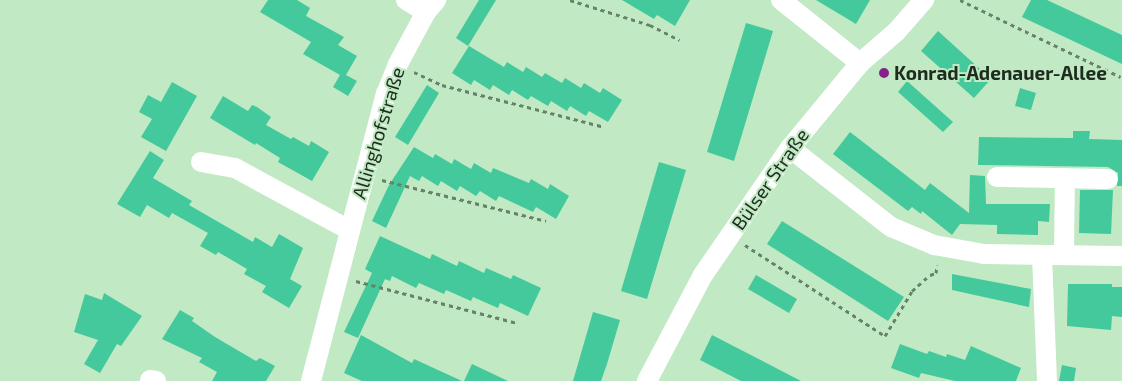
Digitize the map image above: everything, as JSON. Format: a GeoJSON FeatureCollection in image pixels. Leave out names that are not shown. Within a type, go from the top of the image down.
{"type":"FeatureCollection","features":[{"type":"Feature","properties":{"kind":"street","name":"Allinghofstraße"},"geometry":{"type":"LineString","coordinates":[[311,381],[386,94],[398,64],[431,6],[406,0]]}},
{"type":"Feature","properties":{"kind":"street"},"geometry":{"type":"LineString","coordinates":[[781,0],[860,63]]}},
{"type":"Feature","properties":{"kind":"street","name":"Bülser Straße"},"geometry":{"type":"LineString","coordinates":[[647,381],[703,274],[790,148],[860,63],[896,32],[924,0]]}},
{"type":"Feature","properties":{"kind":"street"},"geometry":{"type":"LineString","coordinates":[[790,148],[891,227],[938,246],[984,254],[1122,256]]}},
{"type":"Feature","properties":{"kind":"street"},"geometry":{"type":"LineString","coordinates":[[201,162],[234,168],[349,230]]}},
{"type":"Feature","properties":{"kind":"street"},"geometry":{"type":"LineString","coordinates":[[997,177],[1108,179]]}},
{"type":"Feature","properties":{"kind":"street"},"geometry":{"type":"LineString","coordinates":[[1064,255],[1065,178]]}},
{"type":"Feature","properties":{"kind":"street"},"geometry":{"type":"LineString","coordinates":[[1042,256],[1046,381]]}},
{"type":"Feature","properties":{"kind":"path"},"geometry":{"type":"LineString","coordinates":[[570,0],[650,25],[679,40]]}},
{"type":"Feature","properties":{"kind":"path"},"geometry":{"type":"LineString","coordinates":[[960,0],[1120,76]]}},
{"type":"Feature","properties":{"kind":"path"},"geometry":{"type":"LineString","coordinates":[[398,64],[442,86],[604,128]]}},
{"type":"Feature","properties":{"kind":"path"},"geometry":{"type":"LineString","coordinates":[[365,175],[546,221]]}},
{"type":"Feature","properties":{"kind":"path"},"geometry":{"type":"LineString","coordinates":[[730,236],[885,336],[912,291],[930,275],[936,273],[938,246]]}},
{"type":"Feature","properties":{"kind":"path"},"geometry":{"type":"LineString","coordinates":[[338,276],[517,323]]}},
{"type":"Feature","properties":{"kind":"building"},"geometry":{"type":"Polygon","coordinates":[[[268,0],[297,0],[310,8],[306,16],[344,37],[338,45],[357,56],[346,75],[357,81],[348,96],[333,87],[340,75],[303,54],[311,42],[260,12],[268,0]]]}},
{"type":"Feature","properties":{"kind":"building"},"geometry":{"type":"Polygon","coordinates":[[[479,0],[496,0],[468,46],[456,38],[479,0]]]}},
{"type":"Feature","properties":{"kind":"building"},"geometry":{"type":"Polygon","coordinates":[[[622,0],[690,0],[675,26],[657,15],[654,19],[622,0]]]}},
{"type":"Feature","properties":{"kind":"building"},"geometry":{"type":"Polygon","coordinates":[[[816,0],[870,0],[856,24],[816,0]]]}},
{"type":"Feature","properties":{"kind":"building"},"geometry":{"type":"Polygon","coordinates":[[[1031,0],[1047,0],[1122,35],[1122,64],[1022,17],[1031,0]]]}},
{"type":"Feature","properties":{"kind":"building"},"geometry":{"type":"Polygon","coordinates":[[[746,23],[773,31],[734,161],[707,152],[746,23]]]}},
{"type":"Feature","properties":{"kind":"building"},"geometry":{"type":"Polygon","coordinates":[[[938,31],[991,79],[974,98],[921,51],[938,31]]]}},
{"type":"Feature","properties":{"kind":"building"},"geometry":{"type":"Polygon","coordinates":[[[469,46],[504,67],[507,62],[523,72],[526,67],[542,77],[545,73],[562,83],[565,78],[581,88],[584,83],[600,93],[603,88],[622,100],[608,122],[589,111],[586,116],[570,106],[567,111],[551,101],[548,106],[531,96],[528,100],[512,90],[509,95],[493,85],[490,90],[474,80],[471,85],[452,73],[469,46]]]}},
{"type":"Feature","properties":{"kind":"building"},"geometry":{"type":"Polygon","coordinates":[[[907,81],[953,122],[943,132],[898,92],[907,81]]]}},
{"type":"Feature","properties":{"kind":"building"},"geometry":{"type":"Polygon","coordinates":[[[172,82],[197,96],[166,151],[141,137],[152,119],[139,112],[148,95],[161,102],[172,82]]]}},
{"type":"Feature","properties":{"kind":"building"},"geometry":{"type":"Polygon","coordinates":[[[427,85],[439,93],[408,145],[395,137],[427,85]]]}},
{"type":"Feature","properties":{"kind":"building"},"geometry":{"type":"Polygon","coordinates":[[[1020,88],[1036,93],[1031,110],[1015,106],[1020,88]]]}},
{"type":"Feature","properties":{"kind":"building"},"geometry":{"type":"Polygon","coordinates":[[[223,96],[248,111],[252,105],[257,107],[271,117],[266,125],[291,139],[293,137],[309,146],[311,141],[329,152],[312,181],[278,162],[280,158],[256,143],[255,145],[210,118],[223,96]]]}},
{"type":"Feature","properties":{"kind":"building"},"geometry":{"type":"Polygon","coordinates":[[[1073,131],[1090,131],[1089,139],[1122,140],[1122,186],[1117,186],[1118,173],[1108,167],[978,165],[979,137],[1073,138],[1073,131]]]}},
{"type":"Feature","properties":{"kind":"building"},"geometry":{"type":"Polygon","coordinates":[[[850,132],[925,190],[930,183],[969,213],[970,175],[985,176],[986,204],[1050,204],[1049,222],[1038,221],[1038,235],[997,234],[997,225],[960,224],[952,235],[922,211],[921,214],[912,207],[908,211],[833,154],[850,132]]]}},
{"type":"Feature","properties":{"kind":"building"},"geometry":{"type":"Polygon","coordinates":[[[414,147],[433,158],[435,154],[452,164],[454,159],[471,169],[474,163],[491,173],[493,168],[529,183],[531,179],[548,189],[550,184],[569,196],[556,219],[536,207],[533,212],[499,196],[496,201],[480,191],[476,196],[460,186],[457,191],[441,181],[438,186],[422,176],[419,181],[410,176],[386,228],[372,221],[389,185],[414,147]]]}},
{"type":"Feature","properties":{"kind":"building"},"geometry":{"type":"Polygon","coordinates":[[[150,151],[164,160],[153,178],[192,201],[189,205],[253,242],[255,237],[272,247],[279,234],[303,248],[290,279],[302,286],[289,308],[262,292],[266,286],[244,274],[247,269],[218,252],[216,255],[200,246],[208,233],[172,213],[169,218],[147,205],[140,217],[117,204],[150,151]]]}},
{"type":"Feature","properties":{"kind":"building"},"geometry":{"type":"Polygon","coordinates":[[[659,162],[686,170],[647,299],[621,291],[659,162]]]}},
{"type":"Feature","properties":{"kind":"building"},"geometry":{"type":"Polygon","coordinates":[[[1080,190],[1113,190],[1111,234],[1079,233],[1080,190]]]}},
{"type":"Feature","properties":{"kind":"building"},"geometry":{"type":"Polygon","coordinates":[[[782,221],[904,297],[888,321],[767,244],[782,221]]]}},
{"type":"Feature","properties":{"kind":"building"},"geometry":{"type":"Polygon","coordinates":[[[380,236],[430,259],[432,254],[457,266],[459,261],[484,273],[486,268],[511,279],[513,275],[541,288],[528,316],[500,303],[498,308],[473,297],[471,301],[446,290],[444,294],[419,283],[416,288],[392,276],[390,281],[385,279],[358,338],[344,332],[372,273],[365,269],[380,236]]]}},
{"type":"Feature","properties":{"kind":"building"},"geometry":{"type":"Polygon","coordinates":[[[952,274],[1031,289],[1029,307],[952,290],[952,274]]]}},
{"type":"Feature","properties":{"kind":"building"},"geometry":{"type":"Polygon","coordinates":[[[756,275],[797,299],[789,313],[748,289],[756,275]]]}},
{"type":"Feature","properties":{"kind":"building"},"geometry":{"type":"Polygon","coordinates":[[[1068,284],[1112,284],[1112,287],[1122,287],[1122,317],[1112,316],[1111,330],[1067,326],[1068,284]]]}},
{"type":"Feature","properties":{"kind":"building"},"geometry":{"type":"Polygon","coordinates":[[[104,293],[142,316],[121,346],[117,344],[100,373],[84,364],[98,340],[74,332],[85,294],[102,300],[104,293]]]}},
{"type":"Feature","properties":{"kind":"building"},"geometry":{"type":"Polygon","coordinates":[[[180,310],[194,318],[192,321],[215,337],[256,361],[260,358],[275,366],[266,381],[212,381],[217,372],[199,362],[202,358],[162,339],[180,310]]]}},
{"type":"Feature","properties":{"kind":"building"},"geometry":{"type":"Polygon","coordinates":[[[593,312],[620,320],[601,381],[573,381],[593,312]]]}},
{"type":"Feature","properties":{"kind":"building"},"geometry":{"type":"Polygon","coordinates":[[[361,335],[412,363],[414,359],[462,381],[362,381],[344,373],[361,335]]]}},
{"type":"Feature","properties":{"kind":"building"},"geometry":{"type":"Polygon","coordinates":[[[712,335],[801,381],[741,381],[700,360],[712,335]]]}},
{"type":"Feature","properties":{"kind":"building"},"geometry":{"type":"Polygon","coordinates":[[[900,344],[927,354],[929,351],[946,357],[947,354],[965,360],[971,346],[1021,368],[1016,381],[955,381],[921,373],[919,378],[891,368],[900,344]]]}},
{"type":"Feature","properties":{"kind":"building"},"geometry":{"type":"Polygon","coordinates":[[[472,364],[508,381],[464,381],[472,364]]]}},
{"type":"Feature","properties":{"kind":"building"},"geometry":{"type":"Polygon","coordinates":[[[1062,365],[1076,368],[1074,381],[1059,381],[1062,365]]]}},
{"type":"Feature","properties":{"kind":"place","name":"Konrad-Adenauer-Allee"},"geometry":{"type":"Point","coordinates":[884,73]}}]}
